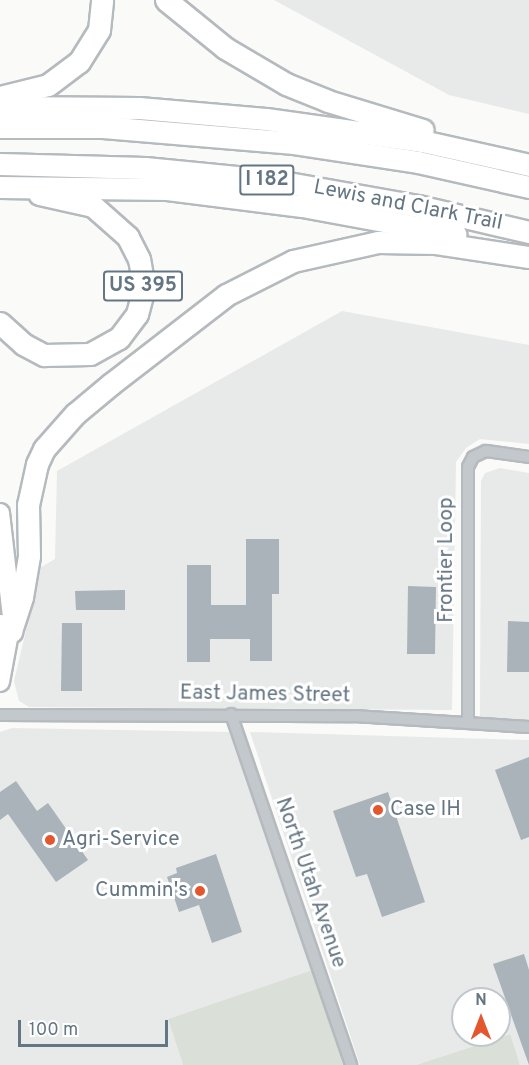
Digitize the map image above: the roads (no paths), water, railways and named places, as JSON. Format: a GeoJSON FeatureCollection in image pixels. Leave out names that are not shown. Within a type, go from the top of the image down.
{"type":"FeatureCollection","features":[{"type":"Feature","properties":{"kind":"highway"},"geometry":{"type":"LineString","coordinates":[[0,97],[48,85],[79,62],[97,37],[102,0]]}},
{"type":"Feature","properties":{"kind":"highway"},"geometry":{"type":"LineString","coordinates":[[166,0],[225,48],[286,84],[328,101],[527,165]]}},
{"type":"Feature","properties":{"kind":"highway"},"geometry":{"type":"LineString","coordinates":[[0,107],[139,108],[266,119],[422,141],[527,165]]}},
{"type":"Feature","properties":{"kind":"highway","name":"Lewis and Clark Trail"},"geometry":{"type":"LineString","coordinates":[[0,127],[103,127],[294,143],[418,162],[529,187]]}},
{"type":"Feature","properties":{"kind":"highway","name":"Lewis and Clark Trail"},"geometry":{"type":"LineString","coordinates":[[0,164],[145,168],[277,181],[418,206],[529,232]]}},
{"type":"Feature","properties":{"kind":"highway"},"geometry":{"type":"LineString","coordinates":[[0,188],[122,186],[250,198],[417,226],[529,256]]}},
{"type":"Feature","properties":{"kind":"highway","name":"US 395"},"geometry":{"type":"LineString","coordinates":[[0,188],[93,206],[128,237],[139,259],[144,287],[136,314],[119,338],[90,354],[44,355],[23,344],[0,323]]}},
{"type":"Feature","properties":{"kind":"highway"},"geometry":{"type":"LineString","coordinates":[[6,628],[27,578],[32,484],[44,449],[75,414],[226,295],[293,261],[378,242],[436,243],[529,256]]}},
{"type":"Feature","properties":{"kind":"main road"},"geometry":{"type":"LineString","coordinates":[[0,513],[12,595],[0,682]]}},
{"type":"Feature","properties":{"kind":"street","name":"Frontier Loop"},"geometry":{"type":"LineString","coordinates":[[468,723],[468,467],[473,457],[486,451],[529,457]]}},
{"type":"Feature","properties":{"kind":"street","name":"East James Street"},"geometry":{"type":"LineString","coordinates":[[0,715],[231,714],[410,718],[529,727]]}},
{"type":"Feature","properties":{"kind":"street","name":"North Utah Avenue"},"geometry":{"type":"LineString","coordinates":[[231,714],[351,1065]]}},
{"type":"Feature","properties":{"kind":"place","name":"Case IH"},"geometry":{"type":"Point","coordinates":[378,810]}},
{"type":"Feature","properties":{"kind":"place","name":"Agri-Service"},"geometry":{"type":"Point","coordinates":[50,840]}},
{"type":"Feature","properties":{"kind":"place","name":"Cummin's"},"geometry":{"type":"Point","coordinates":[200,891]}}]}
